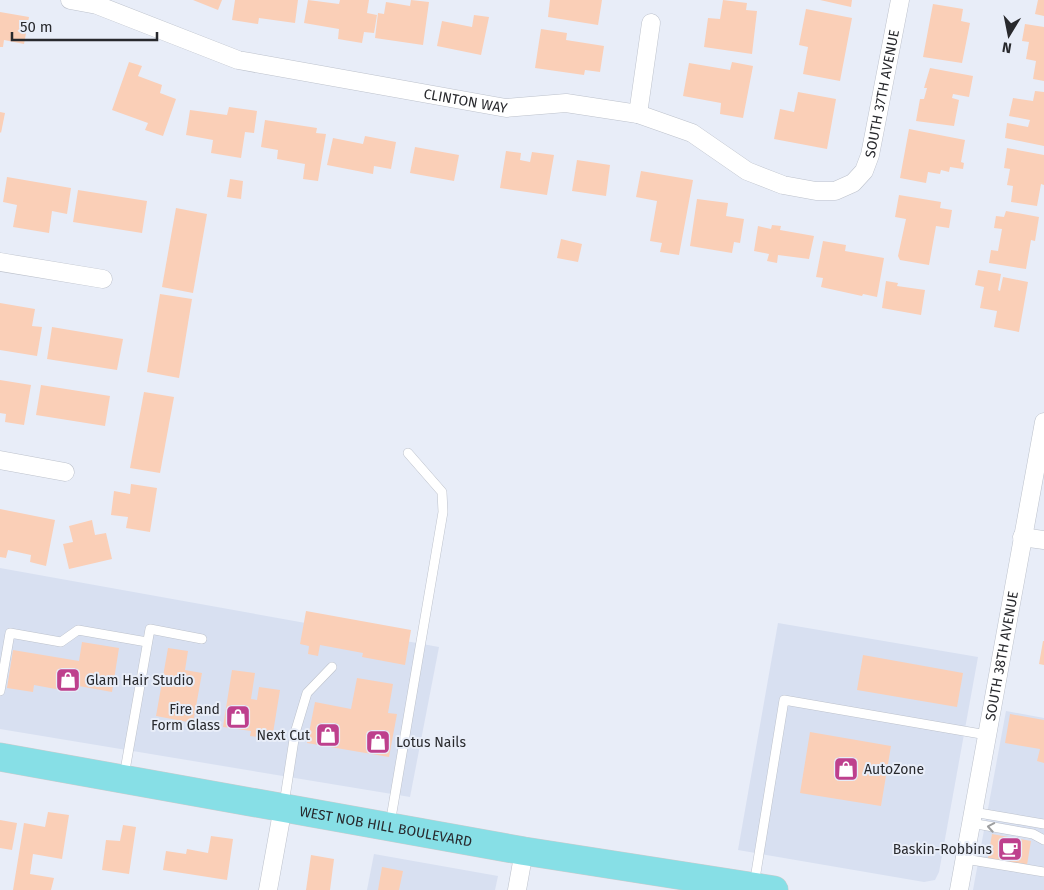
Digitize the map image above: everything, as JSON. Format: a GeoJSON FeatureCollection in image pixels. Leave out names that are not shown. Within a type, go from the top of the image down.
{"type":"FeatureCollection","features":[{"type":"Feature","properties":{"kind":"main road","name":"WEST NOB HILL BOULEVARD"},"geometry":{"type":"LineString","coordinates":[[0,758],[524,851],[764,888]]}},
{"type":"Feature","properties":{"kind":"street","name":"CLINTON WAY"},"geometry":{"type":"LineString","coordinates":[[70,0],[97,4],[238,60],[506,108],[566,102],[638,114],[692,133],[747,171],[783,185],[816,191],[834,191],[853,183]]}},
{"type":"Feature","properties":{"kind":"street","name":"SOUTH 37TH AVENUE"},"geometry":{"type":"LineString","coordinates":[[853,183],[864,171],[870,155],[900,0]]}},
{"type":"Feature","properties":{"kind":"street"},"geometry":{"type":"LineString","coordinates":[[638,114],[651,22]]}},
{"type":"Feature","properties":{"kind":"street"},"geometry":{"type":"LineString","coordinates":[[0,262],[103,279]]}},
{"type":"Feature","properties":{"kind":"street","name":"SOUTH 38TH AVENUE"},"geometry":{"type":"LineString","coordinates":[[959,890],[1044,422]]}},
{"type":"Feature","properties":{"kind":"street"},"geometry":{"type":"LineString","coordinates":[[0,460],[66,472]]}},
{"type":"Feature","properties":{"kind":"street"},"geometry":{"type":"LineString","coordinates":[[1022,536],[1044,540]]}},
{"type":"Feature","properties":{"kind":"street"},"geometry":{"type":"LineString","coordinates":[[268,890],[283,807]]}},
{"type":"Feature","properties":{"kind":"street"},"geometry":{"type":"LineString","coordinates":[[517,890],[524,851]]}},
{"type":"Feature","properties":{"kind":"lane"},"geometry":{"type":"LineString","coordinates":[[389,826],[443,512],[442,492],[408,453]]}},
{"type":"Feature","properties":{"kind":"lane"},"geometry":{"type":"LineString","coordinates":[[123,779],[150,629],[202,639]]}},
{"type":"Feature","properties":{"kind":"lane"},"geometry":{"type":"LineString","coordinates":[[0,691],[10,633],[61,642],[78,630],[147,642]]}},
{"type":"Feature","properties":{"kind":"lane"},"geometry":{"type":"LineString","coordinates":[[283,807],[295,733],[306,693],[332,667]]}},
{"type":"Feature","properties":{"kind":"lane"},"geometry":{"type":"LineString","coordinates":[[764,888],[784,700],[987,735]]}},
{"type":"Feature","properties":{"kind":"lane"},"geometry":{"type":"LineString","coordinates":[[972,818],[1044,824]]}},
{"type":"Feature","properties":{"kind":"lane"},"geometry":{"type":"LineString","coordinates":[[972,818],[1033,834],[1044,840]]}},
{"type":"Feature","properties":{"kind":"lane"},"geometry":{"type":"LineString","coordinates":[[965,859],[1044,872]]}},
{"type":"Feature","properties":{"kind":"shaded area"},"geometry":{"type":"Polygon","coordinates":[[[0,568],[439,647],[410,797],[0,729],[0,568]]]}},
{"type":"Feature","properties":{"kind":"shaded area"},"geometry":{"type":"Polygon","coordinates":[[[778,623],[978,657],[939,872],[935,880],[924,882],[738,850],[778,623]]]}},
{"type":"Feature","properties":{"kind":"shaded area"},"geometry":{"type":"Polygon","coordinates":[[[1006,711],[1044,718],[1044,890],[973,890],[1006,711]]]}},
{"type":"Feature","properties":{"kind":"shaded area"},"geometry":{"type":"Polygon","coordinates":[[[374,854],[498,876],[495,890],[367,890],[374,854]]]}},
{"type":"Feature","properties":{"kind":"building"},"geometry":{"type":"Polygon","coordinates":[[[193,0],[222,0],[218,10],[193,0]]]}},
{"type":"Feature","properties":{"kind":"building"},"geometry":{"type":"Polygon","coordinates":[[[235,0],[298,0],[295,23],[259,18],[258,24],[232,20],[235,0]]]}},
{"type":"Feature","properties":{"kind":"building"},"geometry":{"type":"Polygon","coordinates":[[[308,0],[339,4],[340,0],[369,0],[367,13],[377,15],[374,33],[364,32],[362,43],[338,39],[339,29],[304,23],[308,0]]]}},
{"type":"Feature","properties":{"kind":"building"},"geometry":{"type":"Polygon","coordinates":[[[411,0],[429,2],[423,45],[375,38],[378,13],[384,14],[386,2],[410,6],[411,0]]]}},
{"type":"Feature","properties":{"kind":"building"},"geometry":{"type":"Polygon","coordinates":[[[550,0],[602,0],[598,25],[548,17],[550,0]]]}},
{"type":"Feature","properties":{"kind":"building"},"geometry":{"type":"Polygon","coordinates":[[[723,0],[747,3],[746,10],[757,11],[752,54],[704,47],[708,18],[720,19],[723,0]]]}},
{"type":"Feature","properties":{"kind":"building"},"geometry":{"type":"Polygon","coordinates":[[[820,0],[852,0],[851,7],[820,0]]]}},
{"type":"Feature","properties":{"kind":"building"},"geometry":{"type":"Polygon","coordinates":[[[1038,0],[1044,0],[1044,16],[1035,14],[1038,0]]]}},
{"type":"Feature","properties":{"kind":"building"},"geometry":{"type":"Polygon","coordinates":[[[933,4],[963,9],[961,21],[970,23],[962,63],[923,57],[933,4]]]}},
{"type":"Feature","properties":{"kind":"building"},"geometry":{"type":"Polygon","coordinates":[[[806,9],[852,18],[840,81],[803,74],[808,47],[799,45],[806,9]]]}},
{"type":"Feature","properties":{"kind":"building"},"geometry":{"type":"Polygon","coordinates":[[[0,12],[29,17],[24,44],[4,40],[3,47],[0,47],[0,12]]]}},
{"type":"Feature","properties":{"kind":"building"},"geometry":{"type":"Polygon","coordinates":[[[474,15],[489,17],[481,55],[437,46],[442,21],[472,27],[474,15]]]}},
{"type":"Feature","properties":{"kind":"building"},"geometry":{"type":"Polygon","coordinates":[[[1025,24],[1044,27],[1044,81],[1033,79],[1036,61],[1026,59],[1029,42],[1022,41],[1025,24]]]}},
{"type":"Feature","properties":{"kind":"building"},"geometry":{"type":"Polygon","coordinates":[[[541,29],[567,33],[566,40],[604,46],[600,72],[585,70],[584,75],[535,68],[541,29]]]}},
{"type":"Feature","properties":{"kind":"building"},"geometry":{"type":"Polygon","coordinates":[[[129,62],[142,66],[138,76],[162,85],[160,93],[176,99],[163,136],[145,130],[148,123],[112,110],[129,62]]]}},
{"type":"Feature","properties":{"kind":"building"},"geometry":{"type":"Polygon","coordinates":[[[732,62],[753,66],[743,118],[720,114],[721,103],[683,96],[689,63],[730,70],[732,62]]]}},
{"type":"Feature","properties":{"kind":"building"},"geometry":{"type":"Polygon","coordinates":[[[930,68],[973,76],[969,97],[953,94],[952,98],[959,100],[954,126],[916,121],[920,99],[924,99],[927,88],[924,88],[930,68]]]}},
{"type":"Feature","properties":{"kind":"building"},"geometry":{"type":"Polygon","coordinates":[[[1035,91],[1044,92],[1044,146],[1005,138],[1007,123],[1028,127],[1030,120],[1009,116],[1013,98],[1033,101],[1035,91]]]}},
{"type":"Feature","properties":{"kind":"building"},"geometry":{"type":"Polygon","coordinates":[[[798,92],[836,99],[827,149],[774,139],[780,109],[794,112],[798,92]]]}},
{"type":"Feature","properties":{"kind":"building"},"geometry":{"type":"Polygon","coordinates":[[[229,107],[257,111],[254,133],[245,132],[241,158],[211,153],[213,140],[186,135],[190,110],[227,115],[229,107]]]}},
{"type":"Feature","properties":{"kind":"building"},"geometry":{"type":"Polygon","coordinates":[[[0,112],[5,113],[1,133],[0,132],[0,112]]]}},
{"type":"Feature","properties":{"kind":"building"},"geometry":{"type":"Polygon","coordinates":[[[265,120],[317,128],[316,133],[326,134],[318,181],[303,179],[305,164],[277,159],[278,150],[261,147],[265,120]]]}},
{"type":"Feature","properties":{"kind":"building"},"geometry":{"type":"Polygon","coordinates":[[[909,129],[965,140],[961,162],[964,163],[963,169],[950,167],[949,172],[941,170],[940,174],[928,172],[926,183],[900,178],[909,129]]]}},
{"type":"Feature","properties":{"kind":"building"},"geometry":{"type":"Polygon","coordinates":[[[365,136],[396,142],[391,169],[374,166],[373,174],[327,165],[333,138],[363,144],[365,136]]]}},
{"type":"Feature","properties":{"kind":"building"},"geometry":{"type":"Polygon","coordinates":[[[415,147],[459,155],[454,181],[410,173],[415,147]]]}},
{"type":"Feature","properties":{"kind":"building"},"geometry":{"type":"Polygon","coordinates":[[[1007,148],[1044,155],[1044,185],[1041,184],[1037,206],[1011,202],[1013,186],[1007,185],[1010,169],[1004,168],[1007,148]]]}},
{"type":"Feature","properties":{"kind":"building"},"geometry":{"type":"Polygon","coordinates":[[[506,151],[521,153],[520,160],[530,162],[532,152],[554,155],[547,195],[500,188],[506,151]]]}},
{"type":"Feature","properties":{"kind":"building"},"geometry":{"type":"Polygon","coordinates":[[[577,160],[610,165],[606,196],[572,191],[577,160]]]}},
{"type":"Feature","properties":{"kind":"building"},"geometry":{"type":"Polygon","coordinates":[[[641,171],[693,180],[679,255],[660,252],[662,243],[650,241],[657,201],[636,197],[641,171]]]}},
{"type":"Feature","properties":{"kind":"building"},"geometry":{"type":"Polygon","coordinates":[[[7,177],[71,188],[67,214],[52,211],[49,233],[13,227],[17,205],[3,202],[7,177]]]}},
{"type":"Feature","properties":{"kind":"building"},"geometry":{"type":"Polygon","coordinates":[[[230,179],[243,181],[241,199],[227,197],[230,179]]]}},
{"type":"Feature","properties":{"kind":"building"},"geometry":{"type":"Polygon","coordinates":[[[78,190],[147,201],[142,233],[73,222],[78,190]]]}},
{"type":"Feature","properties":{"kind":"building"},"geometry":{"type":"Polygon","coordinates":[[[899,195],[941,202],[940,208],[952,210],[949,228],[936,226],[929,265],[900,260],[898,256],[906,219],[895,217],[899,195]]]}},
{"type":"Feature","properties":{"kind":"building"},"geometry":{"type":"Polygon","coordinates":[[[697,199],[728,203],[726,216],[744,219],[740,243],[734,242],[732,253],[690,246],[697,199]]]}},
{"type":"Feature","properties":{"kind":"building"},"geometry":{"type":"Polygon","coordinates":[[[176,208],[207,214],[193,293],[162,287],[176,208]]]}},
{"type":"Feature","properties":{"kind":"building"},"geometry":{"type":"Polygon","coordinates":[[[1006,211],[1039,217],[1035,241],[1031,240],[1026,269],[989,263],[991,250],[998,251],[1002,229],[994,228],[996,216],[1004,217],[1006,211]]]}},
{"type":"Feature","properties":{"kind":"building"},"geometry":{"type":"Polygon","coordinates":[[[772,225],[781,226],[780,230],[814,236],[809,259],[778,255],[777,263],[767,261],[769,254],[754,251],[758,226],[771,229],[772,225]]]}},
{"type":"Feature","properties":{"kind":"building"},"geometry":{"type":"Polygon","coordinates":[[[561,239],[582,244],[578,262],[557,258],[561,239]]]}},
{"type":"Feature","properties":{"kind":"building"},"geometry":{"type":"Polygon","coordinates":[[[823,241],[846,245],[845,251],[884,258],[877,297],[863,294],[862,296],[821,287],[823,278],[816,277],[823,241]]]}},
{"type":"Feature","properties":{"kind":"building"},"geometry":{"type":"Polygon","coordinates":[[[978,270],[1001,274],[998,290],[1000,291],[1003,277],[1028,282],[1019,332],[994,327],[997,311],[980,308],[984,287],[975,285],[978,270]]]}},
{"type":"Feature","properties":{"kind":"building"},"geometry":{"type":"Polygon","coordinates":[[[886,281],[898,283],[897,286],[925,290],[921,315],[882,308],[886,281]]]}},
{"type":"Feature","properties":{"kind":"building"},"geometry":{"type":"Polygon","coordinates":[[[160,294],[192,299],[179,378],[147,372],[160,294]]]}},
{"type":"Feature","properties":{"kind":"building"},"geometry":{"type":"Polygon","coordinates":[[[0,303],[35,309],[32,326],[42,327],[37,356],[0,350],[0,303]]]}},
{"type":"Feature","properties":{"kind":"building"},"geometry":{"type":"Polygon","coordinates":[[[52,327],[123,339],[117,370],[47,359],[52,327]]]}},
{"type":"Feature","properties":{"kind":"building"},"geometry":{"type":"Polygon","coordinates":[[[0,380],[31,385],[24,425],[5,422],[6,414],[0,413],[0,380]]]}},
{"type":"Feature","properties":{"kind":"building"},"geometry":{"type":"Polygon","coordinates":[[[41,385],[110,396],[105,426],[36,415],[41,385]]]}},
{"type":"Feature","properties":{"kind":"building"},"geometry":{"type":"Polygon","coordinates":[[[144,392],[174,397],[160,473],[130,468],[144,392]]]}},
{"type":"Feature","properties":{"kind":"building"},"geometry":{"type":"Polygon","coordinates":[[[131,484],[157,488],[150,532],[126,528],[128,517],[111,515],[114,491],[130,494],[131,484]]]}},
{"type":"Feature","properties":{"kind":"building"},"geometry":{"type":"Polygon","coordinates":[[[0,509],[55,520],[46,566],[30,562],[31,555],[8,550],[6,558],[0,557],[0,509]]]}},
{"type":"Feature","properties":{"kind":"building"},"geometry":{"type":"Polygon","coordinates":[[[92,520],[95,535],[106,533],[112,559],[69,569],[63,544],[73,542],[69,526],[92,520]]]}},
{"type":"Feature","properties":{"kind":"building"},"geometry":{"type":"Polygon","coordinates":[[[306,611],[411,630],[405,665],[362,657],[363,653],[320,645],[318,656],[308,654],[309,646],[300,644],[306,611]]]}},
{"type":"Feature","properties":{"kind":"building"},"geometry":{"type":"Polygon","coordinates":[[[1044,641],[1044,665],[1039,664],[1044,641]]]}},
{"type":"Feature","properties":{"kind":"building"},"geometry":{"type":"Polygon","coordinates":[[[82,642],[119,648],[112,692],[62,683],[61,690],[34,685],[33,692],[7,688],[13,650],[79,661],[82,642]]]}},
{"type":"Feature","properties":{"kind":"building"},"geometry":{"type":"Polygon","coordinates":[[[168,648],[188,651],[185,670],[202,673],[193,723],[156,716],[168,648]]]}},
{"type":"Feature","properties":{"kind":"building"},"geometry":{"type":"Polygon","coordinates":[[[863,655],[963,673],[957,707],[857,690],[863,655]]]}},
{"type":"Feature","properties":{"kind":"building"},"geometry":{"type":"Polygon","coordinates":[[[232,670],[255,673],[251,699],[257,700],[259,687],[280,690],[272,739],[250,736],[251,731],[223,727],[232,670]]]}},
{"type":"Feature","properties":{"kind":"building"},"geometry":{"type":"Polygon","coordinates":[[[357,678],[393,684],[388,713],[397,714],[389,757],[307,743],[315,702],[351,709],[357,678]]]}},
{"type":"Feature","properties":{"kind":"building"},"geometry":{"type":"Polygon","coordinates":[[[1010,714],[1044,720],[1044,763],[1037,761],[1040,749],[1005,743],[1010,714]]]}},
{"type":"Feature","properties":{"kind":"building","name":"AutoZone"},"geometry":{"type":"Polygon","coordinates":[[[810,732],[891,746],[881,806],[800,793],[810,732]]]}},
{"type":"Feature","properties":{"kind":"building"},"geometry":{"type":"Polygon","coordinates":[[[48,812],[69,815],[62,859],[33,854],[30,874],[54,878],[51,890],[13,890],[24,823],[45,827],[48,812]]]}},
{"type":"Feature","properties":{"kind":"building"},"geometry":{"type":"Polygon","coordinates":[[[0,820],[17,823],[12,850],[0,848],[0,820]]]}},
{"type":"Feature","properties":{"kind":"building"},"geometry":{"type":"Polygon","coordinates":[[[123,825],[136,827],[129,874],[102,870],[106,840],[120,841],[123,825]]]}},
{"type":"Feature","properties":{"kind":"building","name":"Baskin-Robbins"},"geometry":{"type":"Polygon","coordinates":[[[992,834],[1031,841],[1027,865],[988,858],[992,834]]]}},
{"type":"Feature","properties":{"kind":"building"},"geometry":{"type":"Polygon","coordinates":[[[211,836],[233,839],[227,880],[163,870],[166,851],[186,854],[187,849],[208,853],[211,836]]]}},
{"type":"Feature","properties":{"kind":"building"},"geometry":{"type":"Polygon","coordinates":[[[311,855],[334,859],[330,890],[306,890],[311,855]]]}},
{"type":"Feature","properties":{"kind":"building"},"geometry":{"type":"Polygon","coordinates":[[[382,867],[403,871],[399,890],[378,890],[382,867]]]}},
{"type":"Feature","properties":{"kind":"place","name":"Glam Hair Studio"},"geometry":{"type":"Point","coordinates":[68,680]}},
{"type":"Feature","properties":{"kind":"place","name":"Fire and Form Glass"},"geometry":{"type":"Point","coordinates":[238,717]}},
{"type":"Feature","properties":{"kind":"place","name":"Next Cut"},"geometry":{"type":"Point","coordinates":[328,735]}},
{"type":"Feature","properties":{"kind":"place","name":"Lotus Nails"},"geometry":{"type":"Point","coordinates":[378,742]}},
{"type":"Feature","properties":{"kind":"place","name":"AutoZone"},"geometry":{"type":"Point","coordinates":[846,769]}},
{"type":"Feature","properties":{"kind":"place","name":"Baskin-Robbins"},"geometry":{"type":"Point","coordinates":[1010,849]}}]}
